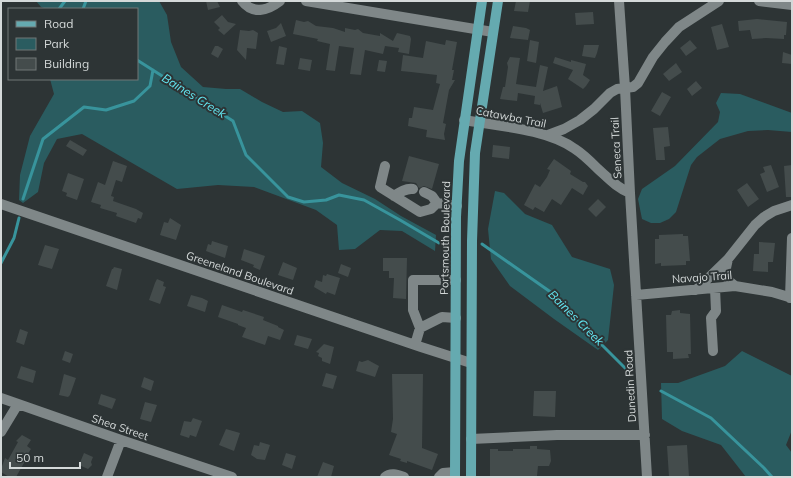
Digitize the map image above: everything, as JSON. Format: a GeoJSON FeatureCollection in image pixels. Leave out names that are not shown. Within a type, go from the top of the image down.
{"type":"FeatureCollection","features":[{"type":"Feature","properties":{"kind":"main road","name":"Portsmouth Boulevard"},"geometry":{"type":"LineString","coordinates":[[455,474],[456,280],[459,161],[482,1]]}},
{"type":"Feature","properties":{"kind":"main road"},"geometry":{"type":"LineString","coordinates":[[471,477],[472,241],[475,153],[498,1]]}},
{"type":"Feature","properties":{"kind":"street"},"geometry":{"type":"LineString","coordinates":[[242,1],[251,9],[258,10],[274,6],[280,1]]}},
{"type":"Feature","properties":{"kind":"street"},"geometry":{"type":"LineString","coordinates":[[306,1],[493,32]]}},
{"type":"Feature","properties":{"kind":"street","name":"Seneca Trail"},"geometry":{"type":"LineString","coordinates":[[618,1],[636,294]]}},
{"type":"Feature","properties":{"kind":"street"},"geometry":{"type":"LineString","coordinates":[[548,135],[564,129],[580,120],[610,93],[624,88],[633,87],[638,83],[653,58],[665,42],[679,27],[719,1]]}},
{"type":"Feature","properties":{"kind":"street"},"geometry":{"type":"LineString","coordinates":[[759,1],[792,5]]}},
{"type":"Feature","properties":{"kind":"street","name":"Catawba Trail"},"geometry":{"type":"LineString","coordinates":[[464,120],[548,135],[574,148],[594,164],[616,186],[630,193]]}},
{"type":"Feature","properties":{"kind":"street"},"geometry":{"type":"LineString","coordinates":[[385,166],[380,187],[420,212],[431,209],[437,203]]}},
{"type":"Feature","properties":{"kind":"street"},"geometry":{"type":"LineString","coordinates":[[394,196],[402,190],[413,189]]}},
{"type":"Feature","properties":{"kind":"street"},"geometry":{"type":"LineString","coordinates":[[424,192],[432,196],[437,203],[457,206]]}},
{"type":"Feature","properties":{"kind":"street","name":"Greeneland Boulevard"},"geometry":{"type":"LineString","coordinates":[[1,204],[472,363]]}},
{"type":"Feature","properties":{"kind":"street"},"geometry":{"type":"LineString","coordinates":[[696,290],[728,259],[755,225],[764,217],[774,211],[792,205]]}},
{"type":"Feature","properties":{"kind":"street"},"geometry":{"type":"LineString","coordinates":[[791,298],[792,238]]}},
{"type":"Feature","properties":{"kind":"street"},"geometry":{"type":"LineString","coordinates":[[728,259],[726,268],[727,278],[735,286]]}},
{"type":"Feature","properties":{"kind":"street"},"geometry":{"type":"LineString","coordinates":[[415,345],[420,328],[413,310],[413,280],[456,280]]}},
{"type":"Feature","properties":{"kind":"street","name":"Navajo Trail"},"geometry":{"type":"LineString","coordinates":[[636,294],[735,286],[772,292],[791,298]]}},
{"type":"Feature","properties":{"kind":"street"},"geometry":{"type":"LineString","coordinates":[[713,351],[711,318],[716,311],[715,288]]}},
{"type":"Feature","properties":{"kind":"street","name":"Dunedin Road"},"geometry":{"type":"LineString","coordinates":[[636,294],[648,477]]}},
{"type":"Feature","properties":{"kind":"street"},"geometry":{"type":"LineString","coordinates":[[420,328],[442,317],[456,318]]}},
{"type":"Feature","properties":{"kind":"street","name":"Shea Street"},"geometry":{"type":"LineString","coordinates":[[1,398],[228,476]]}},
{"type":"Feature","properties":{"kind":"street"},"geometry":{"type":"LineString","coordinates":[[1,432],[18,404]]}},
{"type":"Feature","properties":{"kind":"street"},"geometry":{"type":"LineString","coordinates":[[471,439],[557,435],[645,435]]}},
{"type":"Feature","properties":{"kind":"street"},"geometry":{"type":"LineString","coordinates":[[106,477],[121,440]]}},
{"type":"Feature","properties":{"kind":"street"},"geometry":{"type":"LineString","coordinates":[[439,477],[443,473],[455,474]]}},
{"type":"Feature","properties":{"kind":"street"},"geometry":{"type":"LineString","coordinates":[[386,477],[391,474],[404,477]]}},
{"type":"Feature","properties":{"kind":"green space"},"geometry":{"type":"Polygon","coordinates":[[[36,1],[159,1],[167,15],[171,42],[181,67],[203,87],[240,89],[283,112],[302,111],[320,123],[323,143],[321,167],[342,183],[375,199],[401,216],[436,235],[435,251],[402,231],[380,230],[355,249],[339,250],[337,225],[316,210],[254,187],[218,185],[177,189],[82,134],[57,139],[44,163],[38,192],[23,203],[19,200],[20,175],[30,136],[54,94],[50,80],[138,80],[138,8],[41,7],[36,1]]]}},
{"type":"Feature","properties":{"kind":"green space"},"geometry":{"type":"Polygon","coordinates":[[[721,93],[740,94],[792,113],[792,132],[768,130],[748,131],[720,139],[697,157],[691,165],[676,212],[669,219],[660,223],[651,223],[642,219],[638,199],[642,189],[675,166],[718,122],[720,112],[716,103],[721,93]]]}},
{"type":"Feature","properties":{"kind":"green space"},"geometry":{"type":"Polygon","coordinates":[[[495,191],[504,193],[525,214],[552,225],[572,257],[610,269],[614,285],[608,340],[598,350],[510,286],[491,259],[488,229],[495,191]]]}},
{"type":"Feature","properties":{"kind":"green space"},"geometry":{"type":"Polygon","coordinates":[[[742,351],[792,376],[792,430],[786,445],[792,453],[792,477],[746,477],[721,445],[682,431],[662,419],[661,383],[678,383],[725,366],[742,351]]]}},
{"type":"Feature","properties":{"kind":"building"},"geometry":{"type":"Polygon","coordinates":[[[206,1],[217,1],[220,7],[208,10],[206,1]]]}},
{"type":"Feature","properties":{"kind":"building"},"geometry":{"type":"Polygon","coordinates":[[[516,1],[530,1],[528,12],[514,11],[516,1]]]}},
{"type":"Feature","properties":{"kind":"building"},"geometry":{"type":"Polygon","coordinates":[[[593,12],[594,24],[576,25],[575,13],[593,12]]]}},
{"type":"Feature","properties":{"kind":"building"},"geometry":{"type":"Polygon","coordinates":[[[222,15],[228,22],[236,24],[224,35],[218,30],[220,28],[214,22],[222,15]]]}},
{"type":"Feature","properties":{"kind":"building"},"geometry":{"type":"Polygon","coordinates":[[[757,19],[787,22],[786,35],[784,35],[784,39],[752,39],[750,30],[739,31],[738,21],[757,19]]]}},
{"type":"Feature","properties":{"kind":"building"},"geometry":{"type":"Polygon","coordinates":[[[296,20],[304,22],[308,21],[316,26],[333,28],[345,32],[345,28],[355,30],[358,29],[363,33],[380,36],[380,33],[393,41],[397,33],[410,36],[409,54],[398,52],[399,48],[385,46],[383,54],[365,50],[361,75],[350,74],[354,48],[339,46],[335,71],[326,70],[330,44],[317,41],[318,39],[293,34],[296,20]]]}},
{"type":"Feature","properties":{"kind":"building"},"geometry":{"type":"Polygon","coordinates":[[[281,23],[286,36],[271,42],[267,31],[276,28],[281,23]]]}},
{"type":"Feature","properties":{"kind":"building"},"geometry":{"type":"Polygon","coordinates":[[[722,24],[729,47],[717,50],[711,27],[722,24]]]}},
{"type":"Feature","properties":{"kind":"building"},"geometry":{"type":"Polygon","coordinates":[[[513,26],[530,30],[528,40],[510,38],[513,26]]]}},
{"type":"Feature","properties":{"kind":"building"},"geometry":{"type":"Polygon","coordinates":[[[240,30],[253,30],[258,33],[256,49],[247,48],[246,60],[237,50],[240,30]]]}},
{"type":"Feature","properties":{"kind":"building"},"geometry":{"type":"Polygon","coordinates":[[[446,40],[457,42],[452,70],[454,70],[452,80],[455,80],[449,90],[443,123],[446,124],[444,134],[445,140],[426,137],[427,130],[408,126],[409,118],[412,118],[414,107],[433,110],[440,84],[436,83],[437,75],[401,71],[403,55],[423,58],[426,41],[445,45],[446,40]]]}},
{"type":"Feature","properties":{"kind":"building"},"geometry":{"type":"Polygon","coordinates":[[[530,40],[539,42],[536,63],[527,61],[530,40]]]}},
{"type":"Feature","properties":{"kind":"building"},"geometry":{"type":"Polygon","coordinates":[[[690,40],[697,48],[686,56],[680,48],[690,40]]]}},
{"type":"Feature","properties":{"kind":"building"},"geometry":{"type":"Polygon","coordinates":[[[584,45],[599,45],[595,58],[582,56],[584,45]]]}},
{"type":"Feature","properties":{"kind":"building"},"geometry":{"type":"Polygon","coordinates":[[[215,46],[223,49],[218,58],[211,54],[215,46]]]}},
{"type":"Feature","properties":{"kind":"building"},"geometry":{"type":"Polygon","coordinates":[[[279,46],[287,48],[284,65],[276,64],[279,46]]]}},
{"type":"Feature","properties":{"kind":"building"},"geometry":{"type":"Polygon","coordinates":[[[783,52],[792,55],[792,64],[782,63],[783,52]]]}},
{"type":"Feature","properties":{"kind":"building"},"geometry":{"type":"Polygon","coordinates":[[[510,57],[520,58],[516,84],[536,87],[540,65],[548,67],[543,91],[557,86],[562,107],[543,113],[540,103],[540,105],[534,104],[535,96],[518,93],[517,101],[500,99],[503,87],[505,87],[508,67],[507,63],[510,57]]]}},
{"type":"Feature","properties":{"kind":"building"},"geometry":{"type":"Polygon","coordinates":[[[555,57],[571,62],[571,60],[586,64],[583,75],[590,80],[583,89],[568,79],[573,70],[553,63],[555,57]]]}},
{"type":"Feature","properties":{"kind":"building"},"geometry":{"type":"Polygon","coordinates":[[[300,58],[312,60],[310,71],[298,69],[300,58]]]}},
{"type":"Feature","properties":{"kind":"building"},"geometry":{"type":"Polygon","coordinates":[[[379,60],[387,61],[385,72],[377,71],[379,60]]]}},
{"type":"Feature","properties":{"kind":"building"},"geometry":{"type":"Polygon","coordinates":[[[676,63],[682,72],[669,81],[663,74],[676,63]]]}},
{"type":"Feature","properties":{"kind":"building"},"geometry":{"type":"Polygon","coordinates":[[[696,81],[702,88],[692,96],[687,89],[696,81]]]}},
{"type":"Feature","properties":{"kind":"building"},"geometry":{"type":"Polygon","coordinates":[[[662,92],[671,97],[660,116],[651,111],[662,92]]]}},
{"type":"Feature","properties":{"kind":"building"},"geometry":{"type":"Polygon","coordinates":[[[668,127],[670,146],[664,147],[665,160],[656,160],[653,128],[668,127]]]}},
{"type":"Feature","properties":{"kind":"building"},"geometry":{"type":"Polygon","coordinates":[[[70,140],[87,150],[83,156],[66,146],[70,140]]]}},
{"type":"Feature","properties":{"kind":"building"},"geometry":{"type":"Polygon","coordinates":[[[493,145],[510,147],[509,159],[492,157],[493,145]]]}},
{"type":"Feature","properties":{"kind":"building"},"geometry":{"type":"Polygon","coordinates":[[[409,156],[439,164],[432,189],[424,186],[419,188],[416,183],[402,181],[409,156]]]}},
{"type":"Feature","properties":{"kind":"building"},"geometry":{"type":"Polygon","coordinates":[[[554,159],[571,171],[570,174],[585,182],[588,186],[583,195],[572,188],[561,205],[552,199],[544,212],[535,207],[533,210],[524,205],[535,184],[540,187],[547,177],[550,170],[547,169],[554,159]]]}},
{"type":"Feature","properties":{"kind":"building"},"geometry":{"type":"Polygon","coordinates":[[[113,161],[127,166],[122,182],[116,180],[111,196],[114,197],[113,201],[143,213],[141,219],[138,218],[136,223],[116,216],[117,213],[100,208],[101,205],[91,202],[98,182],[105,185],[113,161]]]}},
{"type":"Feature","properties":{"kind":"building"},"geometry":{"type":"Polygon","coordinates":[[[771,165],[779,187],[767,192],[760,174],[765,172],[763,167],[771,165]]]}},
{"type":"Feature","properties":{"kind":"building"},"geometry":{"type":"Polygon","coordinates":[[[792,165],[792,197],[786,197],[784,166],[792,165]]]}},
{"type":"Feature","properties":{"kind":"building"},"geometry":{"type":"Polygon","coordinates":[[[68,173],[84,179],[77,200],[66,196],[67,193],[62,191],[68,173]]]}},
{"type":"Feature","properties":{"kind":"building"},"geometry":{"type":"Polygon","coordinates":[[[747,183],[759,199],[748,207],[737,190],[747,183]]]}},
{"type":"Feature","properties":{"kind":"building"},"geometry":{"type":"Polygon","coordinates":[[[598,199],[606,207],[596,217],[588,209],[598,199]]]}},
{"type":"Feature","properties":{"kind":"building"},"geometry":{"type":"Polygon","coordinates":[[[170,218],[181,225],[176,240],[160,235],[164,222],[168,223],[170,218]]]}},
{"type":"Feature","properties":{"kind":"building"},"geometry":{"type":"Polygon","coordinates":[[[683,234],[683,236],[688,236],[690,261],[686,261],[686,265],[661,266],[661,263],[655,264],[655,239],[659,239],[659,235],[683,234]]]}},
{"type":"Feature","properties":{"kind":"building"},"geometry":{"type":"Polygon","coordinates":[[[212,241],[228,246],[225,258],[206,251],[208,244],[211,245],[212,241]]]}},
{"type":"Feature","properties":{"kind":"building"},"geometry":{"type":"Polygon","coordinates":[[[759,242],[775,243],[773,262],[768,262],[768,272],[753,271],[754,254],[759,254],[759,242]]]}},
{"type":"Feature","properties":{"kind":"building"},"geometry":{"type":"Polygon","coordinates":[[[45,245],[59,249],[52,269],[38,265],[45,245]]]}},
{"type":"Feature","properties":{"kind":"building"},"geometry":{"type":"Polygon","coordinates":[[[244,249],[265,256],[260,270],[253,267],[254,265],[241,260],[244,249]]]}},
{"type":"Feature","properties":{"kind":"building"},"geometry":{"type":"Polygon","coordinates":[[[383,258],[407,258],[406,299],[393,298],[394,278],[389,278],[389,271],[383,271],[383,258]]]}},
{"type":"Feature","properties":{"kind":"building"},"geometry":{"type":"Polygon","coordinates":[[[283,262],[297,268],[293,280],[278,275],[283,262]]]}},
{"type":"Feature","properties":{"kind":"building"},"geometry":{"type":"Polygon","coordinates":[[[341,264],[351,268],[348,277],[338,273],[341,264]]]}},
{"type":"Feature","properties":{"kind":"building"},"geometry":{"type":"Polygon","coordinates":[[[114,267],[122,269],[117,290],[106,286],[114,267]]]}},
{"type":"Feature","properties":{"kind":"building"},"geometry":{"type":"Polygon","coordinates":[[[327,274],[340,278],[335,295],[327,292],[326,294],[314,287],[316,280],[322,282],[323,275],[326,276],[327,274]]]}},
{"type":"Feature","properties":{"kind":"building"},"geometry":{"type":"Polygon","coordinates":[[[157,279],[164,282],[163,286],[166,287],[160,304],[149,300],[157,279]]]}},
{"type":"Feature","properties":{"kind":"building"},"geometry":{"type":"Polygon","coordinates":[[[191,295],[208,301],[205,312],[187,306],[191,295]]]}},
{"type":"Feature","properties":{"kind":"building"},"geometry":{"type":"Polygon","coordinates":[[[222,305],[242,312],[243,310],[264,317],[263,320],[284,330],[280,340],[268,336],[265,345],[242,337],[246,328],[218,317],[222,305]]]}},
{"type":"Feature","properties":{"kind":"building"},"geometry":{"type":"Polygon","coordinates":[[[680,310],[680,313],[690,314],[691,354],[688,354],[689,358],[673,359],[673,352],[667,352],[666,315],[671,315],[672,311],[680,310]]]}},
{"type":"Feature","properties":{"kind":"building"},"geometry":{"type":"Polygon","coordinates":[[[20,329],[28,332],[24,345],[16,342],[20,329]]]}},
{"type":"Feature","properties":{"kind":"building"},"geometry":{"type":"Polygon","coordinates":[[[297,335],[312,339],[308,349],[294,345],[297,335]]]}},
{"type":"Feature","properties":{"kind":"building"},"geometry":{"type":"Polygon","coordinates":[[[324,344],[334,347],[330,364],[322,361],[322,358],[318,356],[319,353],[316,352],[324,344]]]}},
{"type":"Feature","properties":{"kind":"building"},"geometry":{"type":"Polygon","coordinates":[[[65,351],[73,354],[70,363],[62,360],[65,351]]]}},
{"type":"Feature","properties":{"kind":"building"},"geometry":{"type":"Polygon","coordinates":[[[368,360],[379,366],[375,377],[356,371],[359,361],[362,362],[368,360]]]}},
{"type":"Feature","properties":{"kind":"building"},"geometry":{"type":"Polygon","coordinates":[[[21,366],[36,371],[33,383],[17,378],[21,366]]]}},
{"type":"Feature","properties":{"kind":"building"},"geometry":{"type":"Polygon","coordinates":[[[326,373],[337,376],[333,389],[322,386],[326,373]]]}},
{"type":"Feature","properties":{"kind":"building"},"geometry":{"type":"Polygon","coordinates":[[[64,374],[76,378],[68,397],[59,395],[64,374]]]}},
{"type":"Feature","properties":{"kind":"building"},"geometry":{"type":"Polygon","coordinates":[[[392,374],[423,374],[422,448],[438,454],[432,470],[407,461],[407,463],[400,461],[401,459],[389,455],[397,434],[391,432],[393,419],[392,374]]]}},
{"type":"Feature","properties":{"kind":"building"},"geometry":{"type":"Polygon","coordinates":[[[144,377],[154,381],[151,391],[141,387],[144,377]]]}},
{"type":"Feature","properties":{"kind":"building"},"geometry":{"type":"Polygon","coordinates":[[[534,391],[556,391],[555,417],[533,416],[534,391]]]}},
{"type":"Feature","properties":{"kind":"building"},"geometry":{"type":"Polygon","coordinates":[[[101,394],[116,399],[112,409],[98,404],[101,394]]]}},
{"type":"Feature","properties":{"kind":"building"},"geometry":{"type":"Polygon","coordinates":[[[145,402],[157,405],[151,422],[140,419],[145,402]]]}},
{"type":"Feature","properties":{"kind":"building"},"geometry":{"type":"Polygon","coordinates":[[[193,418],[202,421],[196,437],[190,435],[189,438],[180,435],[184,421],[191,422],[193,418]]]}},
{"type":"Feature","properties":{"kind":"building"},"geometry":{"type":"Polygon","coordinates":[[[226,429],[240,433],[234,451],[219,445],[226,429]]]}},
{"type":"Feature","properties":{"kind":"building"},"geometry":{"type":"Polygon","coordinates":[[[22,435],[31,440],[27,446],[31,449],[16,477],[9,477],[1,472],[1,469],[5,458],[8,460],[18,442],[16,441],[22,435]]]}},
{"type":"Feature","properties":{"kind":"building"},"geometry":{"type":"Polygon","coordinates":[[[260,442],[270,445],[265,460],[257,459],[251,455],[254,445],[259,446],[260,442]]]}},
{"type":"Feature","properties":{"kind":"building"},"geometry":{"type":"Polygon","coordinates":[[[687,445],[689,477],[669,477],[667,446],[687,445]]]}},
{"type":"Feature","properties":{"kind":"building"},"geometry":{"type":"Polygon","coordinates":[[[530,446],[537,446],[537,449],[550,450],[551,461],[549,466],[538,466],[537,476],[490,477],[490,449],[498,449],[498,451],[513,451],[513,449],[530,449],[530,446]]]}},
{"type":"Feature","properties":{"kind":"building"},"geometry":{"type":"Polygon","coordinates":[[[84,453],[93,457],[91,462],[92,465],[88,469],[79,465],[84,453]]]}},
{"type":"Feature","properties":{"kind":"building"},"geometry":{"type":"Polygon","coordinates":[[[286,453],[296,456],[292,469],[282,465],[286,453]]]}},
{"type":"Feature","properties":{"kind":"building"},"geometry":{"type":"Polygon","coordinates":[[[323,462],[334,466],[331,477],[317,477],[323,462]]]}},
{"type":"Feature","properties":{"kind":"waterway","name":"Baines Creek"},"geometry":{"type":"LineString","coordinates":[[60,8],[65,1]]}},
{"type":"Feature","properties":{"kind":"waterway","name":"Baines Creek"},"geometry":{"type":"LineString","coordinates":[[83,8],[86,1]]}},
{"type":"Feature","properties":{"kind":"waterway","name":"Baines Creek"},"geometry":{"type":"LineString","coordinates":[[138,61],[233,121],[246,155],[288,197],[304,202],[326,200],[339,195],[364,200],[439,243]]}},
{"type":"Feature","properties":{"kind":"waterway"},"geometry":{"type":"LineString","coordinates":[[23,199],[43,139],[84,107],[106,110],[134,101],[150,86],[153,70]]}},
{"type":"Feature","properties":{"kind":"waterway"},"geometry":{"type":"LineString","coordinates":[[1,263],[14,238],[19,218]]}},
{"type":"Feature","properties":{"kind":"waterway","name":"Baines Creek"},"geometry":{"type":"LineString","coordinates":[[482,244],[552,293],[626,369]]}},
{"type":"Feature","properties":{"kind":"waterway","name":"Baines Creek"},"geometry":{"type":"LineString","coordinates":[[661,391],[711,418],[772,477]]}}]}
